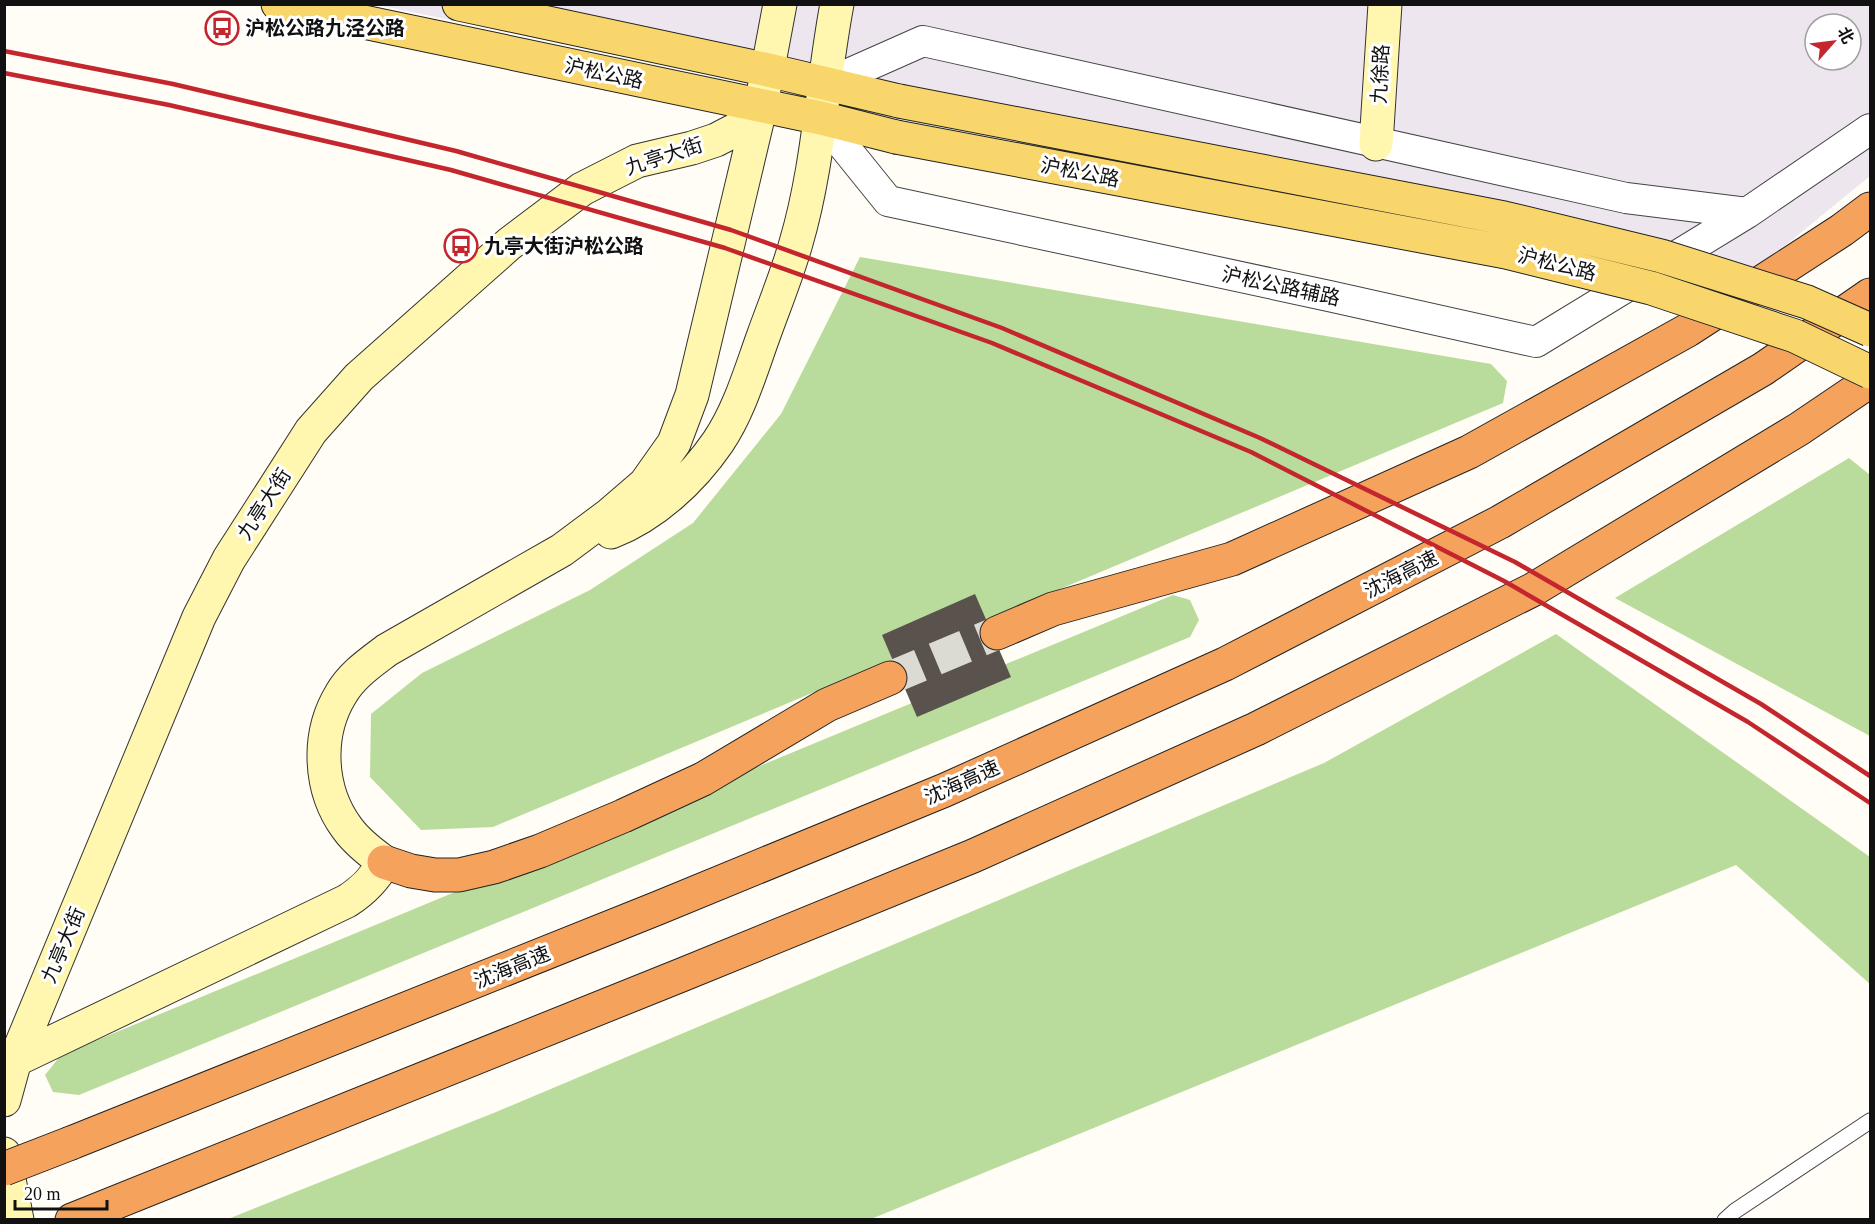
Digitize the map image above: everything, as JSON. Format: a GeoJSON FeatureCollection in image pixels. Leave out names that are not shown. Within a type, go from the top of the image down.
{"type":"FeatureCollection","features":[{"type":"Feature","properties":{"kind":"highway"},"geometry":{"type":"LineString","coordinates":[[997,633],[1053,609],[1232,559],[1469,452],[1688,330],[1842,230],[1870,209]]}},
{"type":"Feature","properties":{"kind":"highway","name":"沈海高速"},"geometry":{"type":"LineString","coordinates":[[4,1169],[658,908],[945,790],[1225,664],[1500,522],[1763,369],[1870,295]]}},
{"type":"Feature","properties":{"kind":"highway"},"geometry":{"type":"LineString","coordinates":[[80,1216],[673,979],[973,856],[1256,729],[1534,589],[1799,429],[1870,381]]}},
{"type":"Feature","properties":{"kind":"highway"},"geometry":{"type":"LineString","coordinates":[[384,862],[411,871],[435,875],[459,875],[494,867],[540,851],[623,816],[703,778],[827,705],[890,678]]}},
{"type":"Feature","properties":{"kind":"main road","name":"沪松公路"},"geometry":{"type":"LineString","coordinates":[[278,4],[761,105],[896,137],[1506,252],[1662,292],[1795,336],[1870,372]]}},
{"type":"Feature","properties":{"kind":"main road","name":"沪松公路"},"geometry":{"type":"LineString","coordinates":[[459,4],[768,70],[899,101],[1503,218],[1661,256],[1807,302],[1870,330]]}},
{"type":"Feature","properties":{"kind":"main road"},"geometry":{"type":"LineString","coordinates":[[15,1060],[347,901],[363,891],[376,876],[384,862],[365,848],[346,827],[324,777],[324,750],[328,721],[341,693],[363,668],[387,650],[562,550],[609,515],[645,484],[674,443],[692,395],[761,105],[780,4]]}},
{"type":"Feature","properties":{"kind":"main road"},"geometry":{"type":"LineString","coordinates":[[562,550],[616,530],[658,506],[688,479],[718,442],[742,394],[796,243],[821,118],[837,4]]}},
{"type":"Feature","properties":{"kind":"main road","name":"九徐路"},"geometry":{"type":"LineString","coordinates":[[1376,144],[1385,4]]}},
{"type":"Feature","properties":{"kind":"main road","name":"九亭大街"},"geometry":{"type":"LineString","coordinates":[[4,1100],[15,1060],[199,616],[230,559],[311,431],[368,369],[509,244],[582,189],[637,161],[716,140],[737,129],[761,105]]}},
{"type":"Feature","properties":{"kind":"main road"},"geometry":{"type":"LineString","coordinates":[[4,1154],[17,1220]]}},
{"type":"Feature","properties":{"kind":"street"},"geometry":{"type":"LineString","coordinates":[[826,84],[923,41],[1626,198],[1747,213]]}},
{"type":"Feature","properties":{"kind":"street","name":"沪松公路辅路"},"geometry":{"type":"LineString","coordinates":[[821,118],[888,201],[1536,342],[1747,213],[1870,129]]}},
{"type":"Feature","properties":{"kind":"lane"},"geometry":{"type":"LineString","coordinates":[[1725,1220],[1870,1121]]}},
{"type":"Feature","properties":{"kind":"shaded area"},"geometry":{"type":"Polygon","coordinates":[[[378,5],[1870,5],[1870,176],[1728,292],[1511,240],[378,5]]]}},
{"type":"Feature","properties":{"kind":"green space"},"geometry":{"type":"Polygon","coordinates":[[[860,257],[1491,364],[1507,381],[1503,403],[493,827],[421,830],[370,777],[371,714],[422,673],[590,590],[693,523],[781,414],[860,257]]]}},
{"type":"Feature","properties":{"kind":"green space"},"geometry":{"type":"Polygon","coordinates":[[[1849,458],[1870,475],[1870,736],[1615,598],[1849,458]]]}},
{"type":"Feature","properties":{"kind":"green space"},"geometry":{"type":"Polygon","coordinates":[[[1173,595],[1190,600],[1199,620],[1190,637],[79,1095],[53,1092],[45,1075],[61,1055],[1173,595]]]}},
{"type":"Feature","properties":{"kind":"green space"},"geometry":{"type":"Polygon","coordinates":[[[1556,634],[1870,857],[1870,984],[1736,865],[871,1219],[228,1219],[496,1112],[1324,763],[1556,634]]]}},
{"type":"Feature","properties":{"kind":"building"},"geometry":{"type":"Polygon","coordinates":[[[975,594],[1011,677],[917,717],[882,635],[975,594]]]}},
{"type":"Feature","properties":{"kind":"tunnel"},"geometry":{"type":"LineString","coordinates":[[890,678],[997,633]]}},
{"type":"Feature","properties":{"kind":"railway"},"geometry":{"type":"LineString","coordinates":[[4,51],[173,84],[456,151],[731,230],[1002,328],[1260,438],[1515,562],[1761,704],[1870,776]]}},
{"type":"Feature","properties":{"kind":"railway"},"geometry":{"type":"LineString","coordinates":[[4,73],[169,105],[451,170],[725,248],[992,343],[1251,452],[1504,581],[1748,722],[1870,803]]}},
{"type":"Feature","properties":{"kind":"place","name":"沪松公路九泾公路"},"geometry":{"type":"Point","coordinates":[222,28]}},
{"type":"Feature","properties":{"kind":"place","name":"九亭大街沪松公路"},"geometry":{"type":"Point","coordinates":[461,246]}}]}
